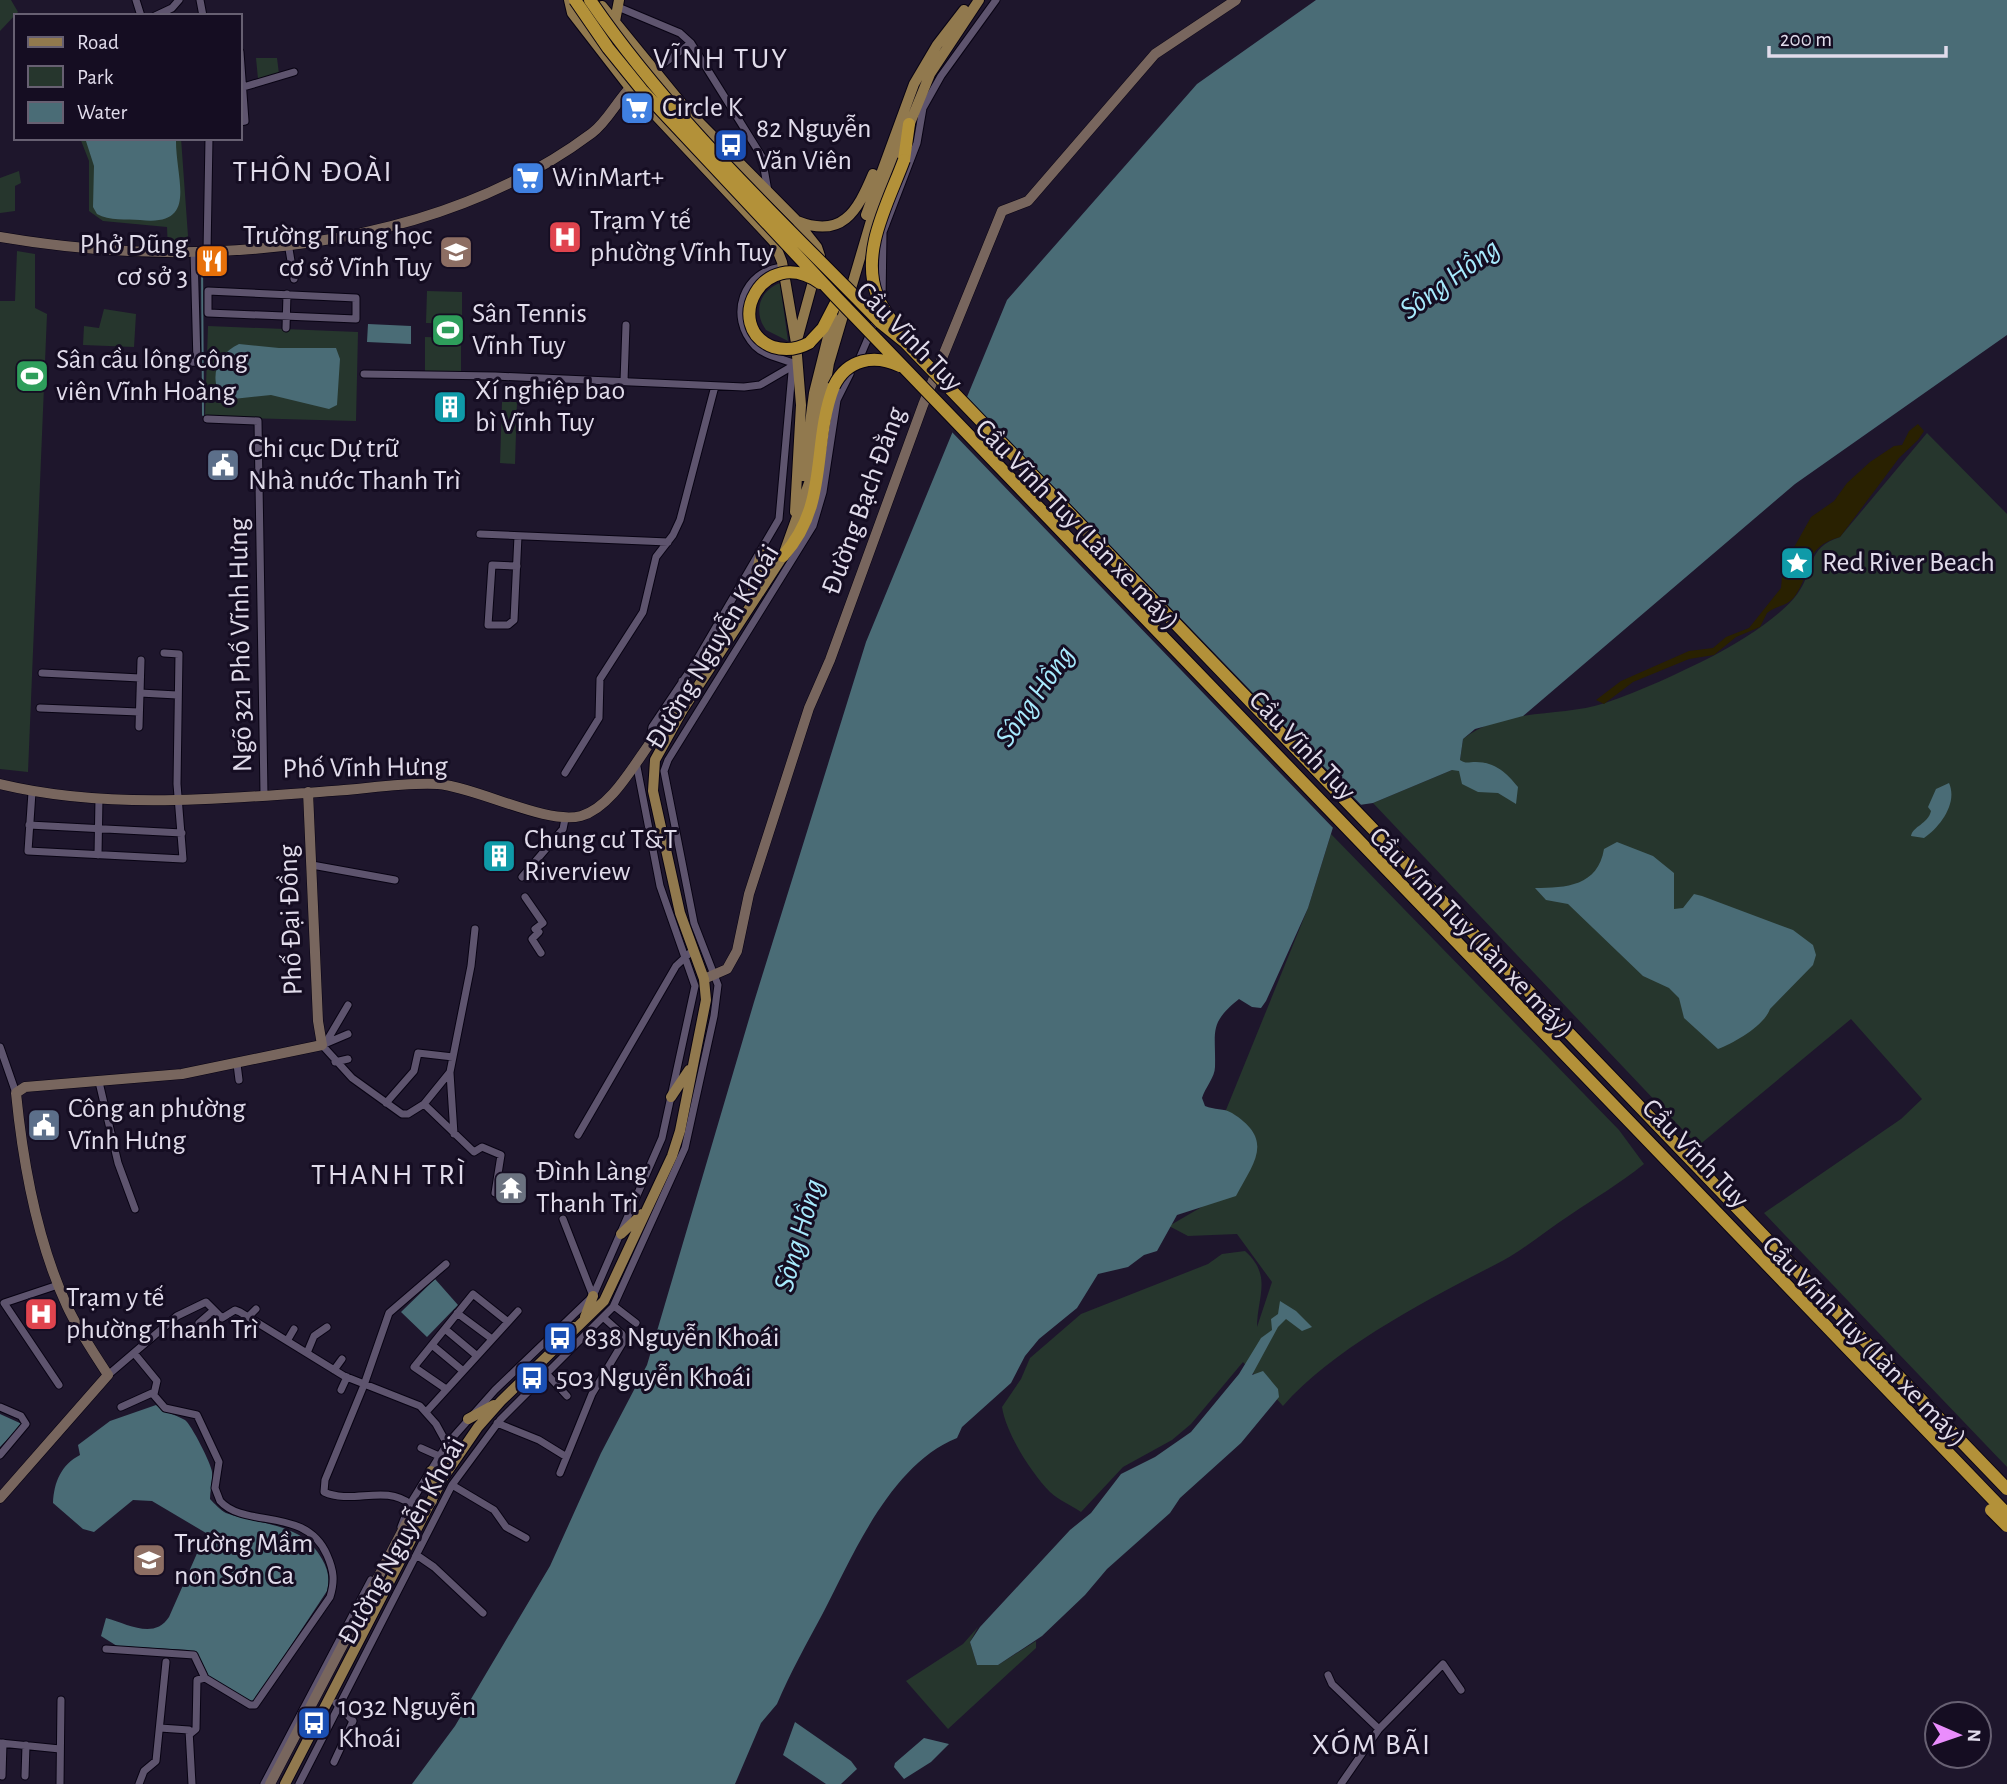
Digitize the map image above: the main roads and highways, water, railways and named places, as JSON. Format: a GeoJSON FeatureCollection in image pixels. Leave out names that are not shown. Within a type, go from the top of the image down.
{"type":"FeatureCollection","features":[{"type":"Feature","properties":{"kind":"highway","name":"Cầu Vĩnh Tuy"},"geometry":{"type":"LineString","coordinates":[[570,1],[642,90],[837,298],[2007,1514]]}},
{"type":"Feature","properties":{"kind":"highway","name":"Cầu Vĩnh Tuy"},"geometry":{"type":"LineString","coordinates":[[606,3],[631,57],[669,102],[880,322],[905,342],[2007,1489]]}},
{"type":"Feature","properties":{"kind":"highway"},"geometry":{"type":"LineString","coordinates":[[905,342],[876,295],[871,268],[877,233],[904,160],[909,124]]}},
{"type":"Feature","properties":{"kind":"highway"},"geometry":{"type":"LineString","coordinates":[[790,272],[817,281],[837,298],[823,328],[809,343],[786,349],[763,341],[751,323],[753,296],[766,279],[790,272]]}},
{"type":"Feature","properties":{"kind":"highway","name":"Cầu Vĩnh Tuy (Làn xe máy)"},"geometry":{"type":"LineString","coordinates":[[905,342],[924,354],[2007,1477]]}},
{"type":"Feature","properties":{"kind":"highway"},"geometry":{"type":"LineString","coordinates":[[783,556],[803,529],[816,494],[829,400],[842,372],[856,362],[867,360],[891,362],[907,369]]}},
{"type":"Feature","properties":{"kind":"highway","name":"Cầu Vĩnh Tuy (Làn xe máy)"},"geometry":{"type":"LineString","coordinates":[[907,369],[927,404],[2007,1526]]}},
{"type":"Feature","properties":{"kind":"main road","name":"Đường Nguyễn Khoái"},"geometry":{"type":"LineString","coordinates":[[797,514],[814,393],[837,298],[904,108],[937,45],[971,0]]}},
{"type":"Feature","properties":{"kind":"main road","name":"Đường Nguyễn Khoái"},"geometry":{"type":"LineString","coordinates":[[283,1784],[335,1701],[438,1488],[465,1446],[502,1401],[604,1301],[680,1131],[710,977],[689,953],[652,775],[655,760],[682,711],[783,556],[809,482],[829,363],[873,214],[936,64],[979,0]]}},
{"type":"Feature","properties":{"kind":"main road"},"geometry":{"type":"LineString","coordinates":[[570,1],[572,13],[630,88],[679,143],[774,242],[803,269],[816,271]]}},
{"type":"Feature","properties":{"kind":"main road"},"geometry":{"type":"LineString","coordinates":[[578,18],[592,18],[606,3],[615,21],[653,72],[797,221],[820,252],[796,343]]}},
{"type":"Feature","properties":{"kind":"main road"},"geometry":{"type":"LineString","coordinates":[[797,221],[825,227],[849,218],[861,202],[897,113],[904,108]]}},
{"type":"Feature","properties":{"kind":"main road"},"geometry":{"type":"LineString","coordinates":[[679,143],[688,142],[695,136],[700,130],[699,122]]}},
{"type":"Feature","properties":{"kind":"main road"},"geometry":{"type":"LineString","coordinates":[[697,162],[703,147],[716,140]]}},
{"type":"Feature","properties":{"kind":"main road"},"geometry":{"type":"LineString","coordinates":[[774,242],[783,267],[796,343],[801,421],[794,492],[797,514]]}},
{"type":"Feature","properties":{"kind":"main road"},"geometry":{"type":"LineString","coordinates":[[756,594],[752,589],[761,553]]}},
{"type":"Feature","properties":{"kind":"main road"},"geometry":{"type":"LineString","coordinates":[[671,1097],[692,1067]]}},
{"type":"Feature","properties":{"kind":"main road"},"geometry":{"type":"LineString","coordinates":[[621,1234],[647,1209]]}},
{"type":"Feature","properties":{"kind":"main road"},"geometry":{"type":"LineString","coordinates":[[553,1334],[581,1322],[593,1296]]}},
{"type":"Feature","properties":{"kind":"main road"},"geometry":{"type":"LineString","coordinates":[[468,1419],[502,1401]]}},
{"type":"Feature","properties":{"kind":"main road"},"geometry":{"type":"LineString","coordinates":[[431,1471],[438,1488]]}},
{"type":"Feature","properties":{"kind":"water","name":"Sông Hồng"},"geometry":{"type":"Polygon","coordinates":[[[1316,0],[2007,0],[2007,335],[1795,484],[1523,716],[1475,729],[1463,739],[1460,760],[1489,764],[1505,773],[1518,787],[1516,804],[1498,793],[1478,792],[1462,784],[1459,771],[1452,770],[1373,803],[1339,808],[1308,908],[1266,1001],[1261,1008],[1252,1007],[1239,999],[1222,1015],[1216,1029],[1215,1071],[1202,1098],[1205,1106],[1229,1111],[1245,1123],[1257,1142],[1254,1162],[1236,1196],[1177,1215],[1157,1251],[1144,1255],[1128,1267],[1098,1274],[1077,1308],[1039,1339],[1025,1356],[1011,1383],[962,1427],[957,1438],[912,1468],[876,1513],[861,1539],[777,1704],[761,1723],[735,1784],[412,1784],[455,1726],[550,1566],[601,1453],[647,1365],[754,1002],[866,642],[1007,300],[1197,84],[1316,0]]]}},
{"type":"Feature","properties":{"kind":"water"},"geometry":{"type":"Polygon","coordinates":[[[86,140],[176,140],[180,184],[177,208],[171,216],[159,220],[112,219],[97,214],[93,207],[94,166],[86,140]]]}},
{"type":"Feature","properties":{"kind":"water"},"geometry":{"type":"Polygon","coordinates":[[[368,324],[411,326],[411,344],[367,342],[368,324]]]}},
{"type":"Feature","properties":{"kind":"water"},"geometry":{"type":"Polygon","coordinates":[[[239,344],[279,348],[336,348],[340,359],[337,405],[329,409],[271,395],[224,400],[216,384],[217,368],[225,354],[239,344]]]}},
{"type":"Feature","properties":{"kind":"water"},"geometry":{"type":"Polygon","coordinates":[[[1949,783],[1949,806],[1936,828],[1924,838],[1911,836],[1929,815],[1931,811],[1928,807],[1936,789],[1949,783]]]}},
{"type":"Feature","properties":{"kind":"water"},"geometry":{"type":"Polygon","coordinates":[[[1617,842],[1653,856],[1674,873],[1674,909],[1683,908],[1694,894],[1702,896],[1793,930],[1813,945],[1816,955],[1813,965],[1770,1009],[1762,1022],[1748,1033],[1718,1049],[1684,1018],[1679,998],[1669,988],[1643,976],[1568,904],[1546,900],[1535,888],[1569,885],[1588,878],[1601,861],[1604,849],[1617,842]]]}},
{"type":"Feature","properties":{"kind":"water"},"geometry":{"type":"Polygon","coordinates":[[[435,1279],[458,1305],[427,1337],[401,1312],[435,1279]]]}},
{"type":"Feature","properties":{"kind":"water"},"geometry":{"type":"Polygon","coordinates":[[[1280,1301],[1296,1311],[1312,1327],[1302,1331],[1286,1319],[1278,1327],[1252,1375],[1263,1371],[1278,1389],[1279,1397],[1241,1443],[1180,1498],[1170,1513],[1107,1569],[1085,1595],[1042,1636],[998,1665],[977,1665],[970,1642],[980,1627],[1070,1530],[1091,1513],[1121,1474],[1155,1457],[1191,1432],[1239,1374],[1261,1338],[1272,1330],[1271,1319],[1278,1314],[1280,1301]]]}},
{"type":"Feature","properties":{"kind":"water"},"geometry":{"type":"Polygon","coordinates":[[[156,1405],[185,1420],[192,1429],[211,1468],[210,1499],[218,1507],[226,1513],[280,1527],[304,1538],[314,1547],[326,1567],[327,1591],[255,1700],[250,1701],[209,1677],[197,1654],[188,1650],[117,1646],[101,1636],[106,1618],[148,1629],[163,1624],[169,1617],[206,1533],[152,1501],[133,1500],[94,1532],[83,1529],[53,1503],[55,1488],[63,1469],[80,1455],[78,1445],[110,1421],[156,1405]]]}},
{"type":"Feature","properties":{"kind":"water"},"geometry":{"type":"Polygon","coordinates":[[[0,1414],[22,1424],[0,1447],[0,1414]]]}},
{"type":"Feature","properties":{"kind":"water"},"geometry":{"type":"Polygon","coordinates":[[[795,1722],[851,1761],[857,1769],[841,1784],[826,1784],[783,1755],[795,1722]]]}},
{"type":"Feature","properties":{"kind":"water"},"geometry":{"type":"Polygon","coordinates":[[[924,1738],[949,1744],[931,1762],[904,1779],[894,1767],[895,1763],[924,1738]]]}},
{"type":"Feature","properties":{"kind":"waterway"},"geometry":{"type":"LineString","coordinates":[[202,260],[203,415]]}},
{"type":"Feature","properties":{"kind":"place","name":"Circle K"},"geometry":{"type":"Point","coordinates":[637,108]}},
{"type":"Feature","properties":{"kind":"place","name":"82 Nguyễn Văn Viên"},"geometry":{"type":"Point","coordinates":[731,145]}},
{"type":"Feature","properties":{"kind":"place","name":"WinMart+"},"geometry":{"type":"Point","coordinates":[528,178]}},
{"type":"Feature","properties":{"kind":"place","name":"Trạm Y tế phường Vĩnh Tuy"},"geometry":{"type":"Point","coordinates":[565,237]}},
{"type":"Feature","properties":{"kind":"place","name":"Trường Trung học cơ sở Vĩnh Tuy"},"geometry":{"type":"Point","coordinates":[456,252]}},
{"type":"Feature","properties":{"kind":"place","name":"Phở Dũng cơ sở 3"},"geometry":{"type":"Point","coordinates":[212,261]}},
{"type":"Feature","properties":{"kind":"place","name":"Sân Tennis Vĩnh Tuy"},"geometry":{"type":"Point","coordinates":[448,330]}},
{"type":"Feature","properties":{"kind":"place","name":"Sân cầu lông công viên Vĩnh Hoàng"},"geometry":{"type":"Point","coordinates":[32,376]}},
{"type":"Feature","properties":{"kind":"place","name":"Xí nghiệp bao bì Vĩnh Tuy"},"geometry":{"type":"Point","coordinates":[450,407]}},
{"type":"Feature","properties":{"kind":"place","name":"Chi cục Dự trữ Nhà nước Thanh Trì"},"geometry":{"type":"Point","coordinates":[223,465]}},
{"type":"Feature","properties":{"kind":"place","name":"Red River Beach"},"geometry":{"type":"Point","coordinates":[1797,563]}},
{"type":"Feature","properties":{"kind":"place","name":"Chung cư T&T Riverview"},"geometry":{"type":"Point","coordinates":[499,856]}},
{"type":"Feature","properties":{"kind":"place","name":"Công an phường Vĩnh Hưng"},"geometry":{"type":"Point","coordinates":[44,1125]}},
{"type":"Feature","properties":{"kind":"place","name":"Đình Làng Thanh Trì"},"geometry":{"type":"Point","coordinates":[511,1188]}},
{"type":"Feature","properties":{"kind":"place","name":"Trạm y tế phường Thanh Trì"},"geometry":{"type":"Point","coordinates":[41,1314]}},
{"type":"Feature","properties":{"kind":"place","name":"838 Nguyễn Khoái"},"geometry":{"type":"Point","coordinates":[560,1338]}},
{"type":"Feature","properties":{"kind":"place","name":"503 Nguyễn Khoái"},"geometry":{"type":"Point","coordinates":[532,1378]}},
{"type":"Feature","properties":{"kind":"place","name":"Trường Mầm non Sơn Ca"},"geometry":{"type":"Point","coordinates":[149,1560]}},
{"type":"Feature","properties":{"kind":"place","name":"1032 Nguyễn Khoái"},"geometry":{"type":"Point","coordinates":[314,1723]}},
{"type":"Feature","properties":{"kind":"district","name":"VĨNH TUY"},"geometry":{"type":"Point","coordinates":[721,59]}},
{"type":"Feature","properties":{"kind":"district","name":"THÔN ĐOÀI"},"geometry":{"type":"Point","coordinates":[313,172]}},
{"type":"Feature","properties":{"kind":"district","name":"THANH TRÌ"},"geometry":{"type":"Point","coordinates":[389,1175]}},
{"type":"Feature","properties":{"kind":"district","name":"XÓM BÃI"},"geometry":{"type":"Point","coordinates":[1372,1745]}}]}
